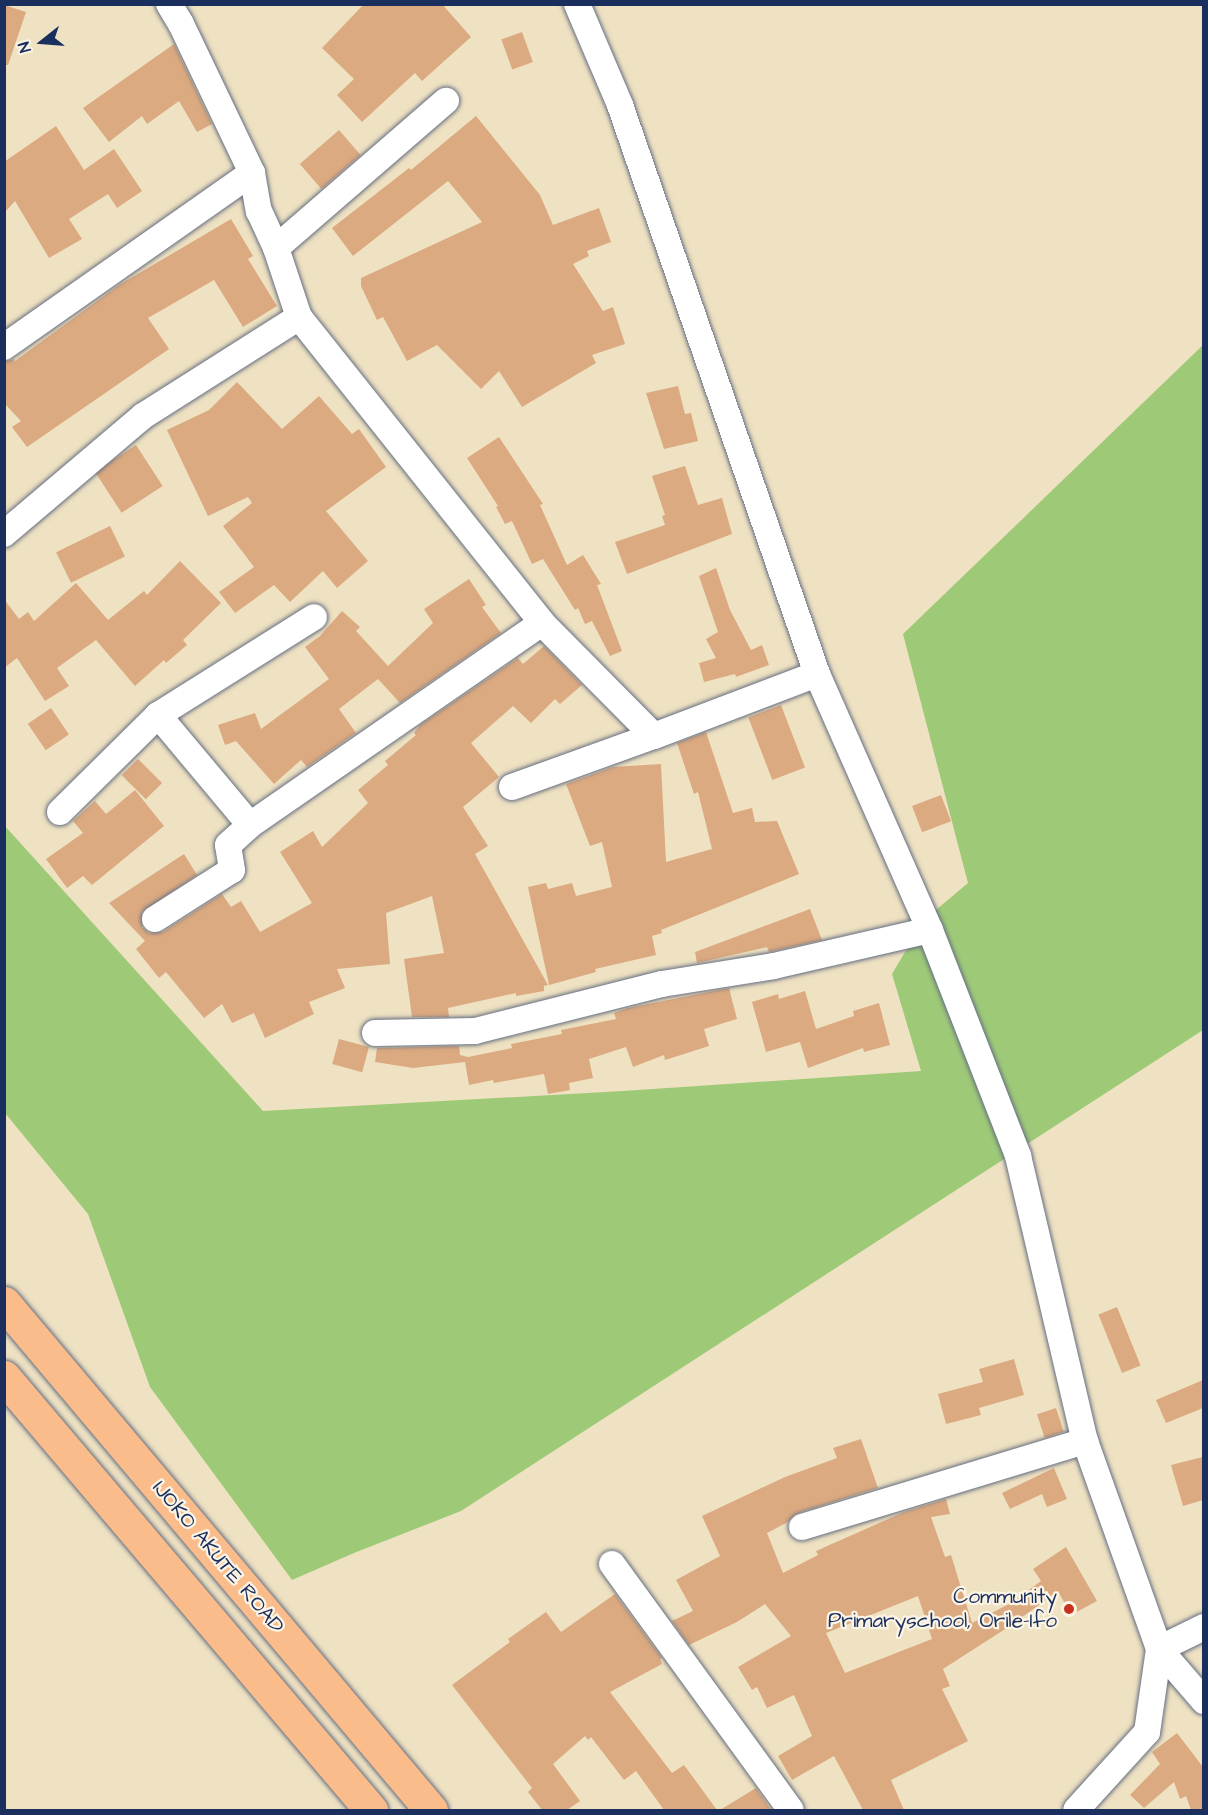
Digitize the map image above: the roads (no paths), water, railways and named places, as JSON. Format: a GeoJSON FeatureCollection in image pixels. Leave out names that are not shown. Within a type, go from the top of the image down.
{"type":"FeatureCollection","features":[{"type":"Feature","properties":{"kind":"main road","name":"IJOKO AKUTE ROAD"},"geometry":{"type":"LineString","coordinates":[[4,1303],[431,1810]]}},
{"type":"Feature","properties":{"kind":"main road"},"geometry":{"type":"LineString","coordinates":[[4,1377],[371,1810]]}},
{"type":"Feature","properties":{"kind":"street"},"geometry":{"type":"LineString","coordinates":[[169,4],[182,24],[252,173],[259,211],[276,248],[299,317],[542,623],[654,736]]}},
{"type":"Feature","properties":{"kind":"street"},"geometry":{"type":"LineString","coordinates":[[577,4],[620,105],[817,674],[930,930],[1018,1156],[1085,1441],[1159,1649],[1203,1701]]}},
{"type":"Feature","properties":{"kind":"street"},"geometry":{"type":"LineString","coordinates":[[276,248],[446,101]]}},
{"type":"Feature","properties":{"kind":"street"},"geometry":{"type":"LineString","coordinates":[[4,347],[252,173]]}},
{"type":"Feature","properties":{"kind":"street"},"geometry":{"type":"LineString","coordinates":[[4,534],[143,416],[299,317]]}},
{"type":"Feature","properties":{"kind":"street"},"geometry":{"type":"LineString","coordinates":[[60,812],[158,715],[314,617]]}},
{"type":"Feature","properties":{"kind":"street"},"geometry":{"type":"LineString","coordinates":[[155,919],[232,870],[228,845],[250,825],[542,623]]}},
{"type":"Feature","properties":{"kind":"street"},"geometry":{"type":"LineString","coordinates":[[512,787],[817,674]]}},
{"type":"Feature","properties":{"kind":"street"},"geometry":{"type":"LineString","coordinates":[[158,715],[250,825]]}},
{"type":"Feature","properties":{"kind":"street"},"geometry":{"type":"LineString","coordinates":[[375,1033],[475,1030],[662,984],[774,966],[930,930]]}},
{"type":"Feature","properties":{"kind":"street"},"geometry":{"type":"LineString","coordinates":[[802,1527],[1085,1441]]}},
{"type":"Feature","properties":{"kind":"street"},"geometry":{"type":"LineString","coordinates":[[612,1564],[790,1810]]}},
{"type":"Feature","properties":{"kind":"street"},"geometry":{"type":"LineString","coordinates":[[1159,1649],[1203,1627]]}},
{"type":"Feature","properties":{"kind":"street"},"geometry":{"type":"LineString","coordinates":[[1076,1810],[1146,1732],[1159,1649]]}},
{"type":"Feature","properties":{"kind":"place","name":"Community Primaryschool, Orile-Ifo"},"geometry":{"type":"Point","coordinates":[1069,1609]}}]}
